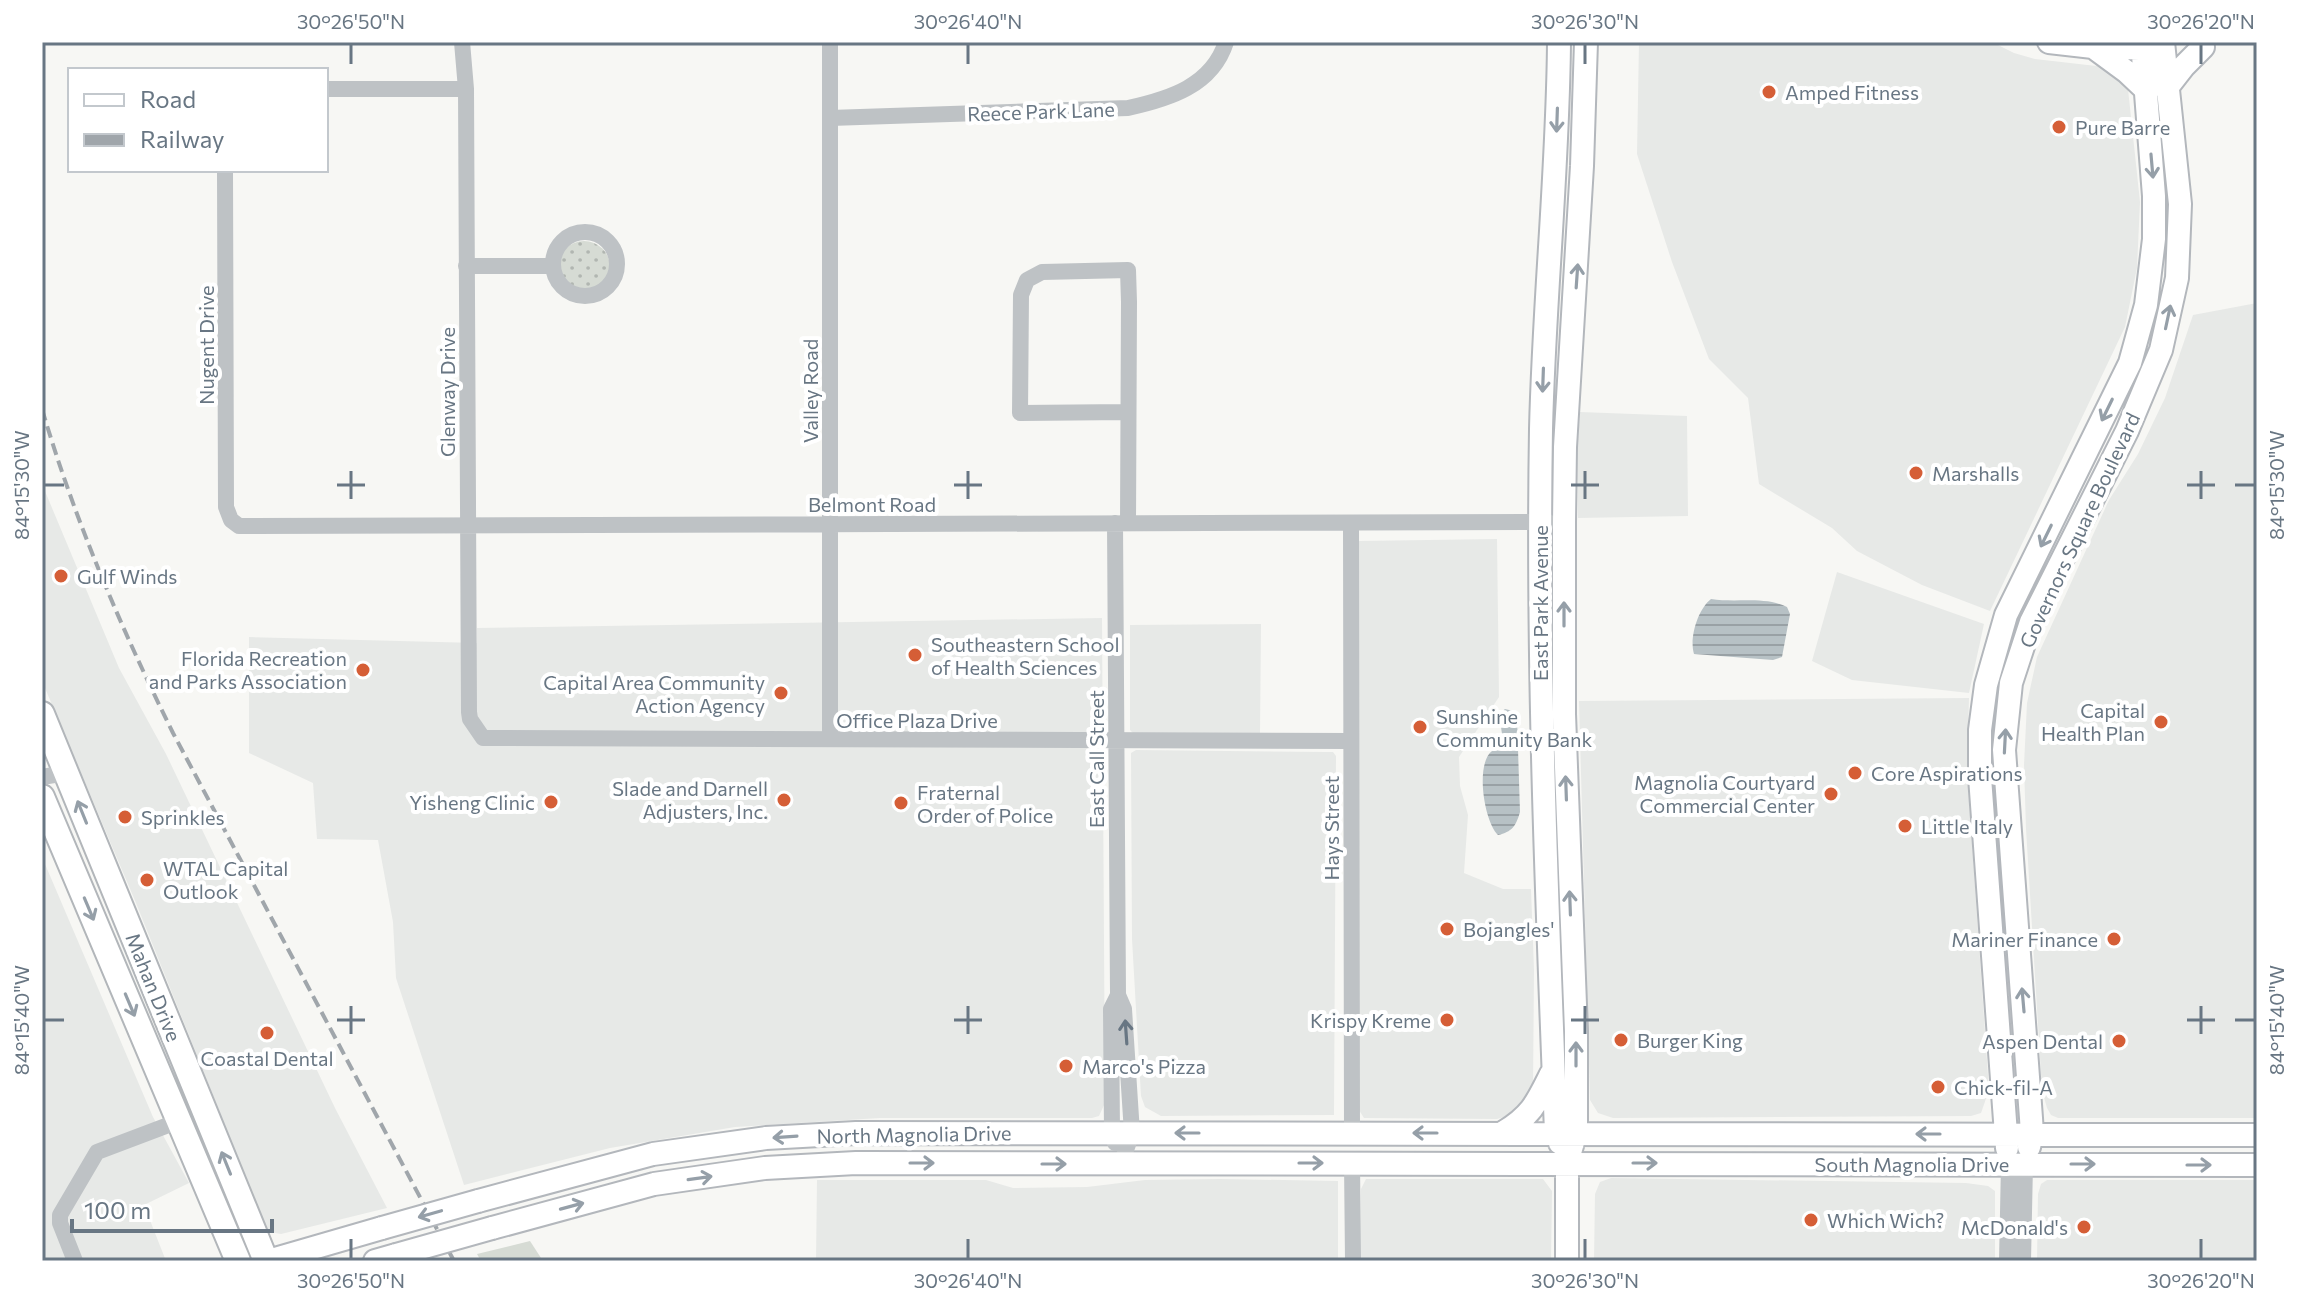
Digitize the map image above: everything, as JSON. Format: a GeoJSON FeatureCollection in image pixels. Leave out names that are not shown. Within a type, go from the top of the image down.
{"type":"FeatureCollection","features":[{"type":"Feature","properties":{"kind":"main road","name":"East Park Avenue"},"geometry":{"type":"LineString","coordinates":[[1559,42],[1556,160],[1541,426],[1541,730],[1553,1069],[1566,1132]]}},
{"type":"Feature","properties":{"kind":"main road","name":"East Park Avenue"},"geometry":{"type":"LineString","coordinates":[[1567,1261],[1566,1132],[1576,1031],[1564,714],[1565,447],[1581,195],[1586,42]]}},
{"type":"Feature","properties":{"kind":"main road"},"geometry":{"type":"LineString","coordinates":[[2049,42],[2093,47],[2153,45]]}},
{"type":"Feature","properties":{"kind":"main road","name":"Governors Square Boulevard"},"geometry":{"type":"LineString","coordinates":[[2017,1164],[2006,1134],[1980,730],[1991,661],[2006,615],[2130,363],[2146,305],[2154,232],[2153,45]]}},
{"type":"Feature","properties":{"kind":"main road"},"geometry":{"type":"LineString","coordinates":[[2093,47],[2155,88],[2203,47]]}},
{"type":"Feature","properties":{"kind":"main road","name":"Governors Square Boulevard"},"geometry":{"type":"LineString","coordinates":[[2017,1164],[2032,1134],[2004,750],[2011,683],[2031,622],[2103,478],[2161,350],[2177,278],[2180,204],[2155,88]]}},
{"type":"Feature","properties":{"kind":"main road"},"geometry":{"type":"LineString","coordinates":[[2154,232],[2180,233]]}},
{"type":"Feature","properties":{"kind":"main road"},"geometry":{"type":"LineString","coordinates":[[2080,466],[2103,478]]}},
{"type":"Feature","properties":{"kind":"main road"},"geometry":{"type":"LineString","coordinates":[[1991,661],[2016,668]]}},
{"type":"Feature","properties":{"kind":"main road","name":"Mahan Drive"},"geometry":{"type":"LineString","coordinates":[[42,714],[54,775],[130,929],[267,1261]]}},
{"type":"Feature","properties":{"kind":"main road","name":"Mahan Drive"},"geometry":{"type":"LineString","coordinates":[[42,797],[238,1261]]}},
{"type":"Feature","properties":{"kind":"main road"},"geometry":{"type":"LineString","coordinates":[[1987,867],[2013,867]]}},
{"type":"Feature","properties":{"kind":"main road"},"geometry":{"type":"LineString","coordinates":[[103,941],[130,929]]}},
{"type":"Feature","properties":{"kind":"main road"},"geometry":{"type":"LineString","coordinates":[[1503,1133],[1523,1120],[1534,1108],[1553,1069]]}},
{"type":"Feature","properties":{"kind":"main road","name":"North Magnolia Drive"},"geometry":{"type":"LineString","coordinates":[[267,1261],[630,1159],[766,1138],[856,1133],[1566,1132]]}},
{"type":"Feature","properties":{"kind":"main road","name":"South Magnolia Drive"},"geometry":{"type":"LineString","coordinates":[[1566,1132],[2257,1135]]}},
{"type":"Feature","properties":{"kind":"main road"},"geometry":{"type":"LineString","coordinates":[[856,1133],[856,1163]]}},
{"type":"Feature","properties":{"kind":"main road"},"geometry":{"type":"LineString","coordinates":[[630,1159],[635,1189]]}},
{"type":"Feature","properties":{"kind":"main road","name":"North Magnolia Drive"},"geometry":{"type":"LineString","coordinates":[[386,1258],[635,1189],[765,1168],[856,1163],[1567,1163]]}},
{"type":"Feature","properties":{"kind":"main road","name":"South Magnolia Drive"},"geometry":{"type":"LineString","coordinates":[[1567,1163],[2257,1165]]}},
{"type":"Feature","properties":{"kind":"street","name":"Glenway Drive"},"geometry":{"type":"LineString","coordinates":[[462,42],[466,89],[469,712],[470,719],[483,738]]}},
{"type":"Feature","properties":{"kind":"street","name":"Valley Road"},"geometry":{"type":"LineString","coordinates":[[830,42],[830,739]]}},
{"type":"Feature","properties":{"kind":"street","name":"Reece Park Lane"},"geometry":{"type":"LineString","coordinates":[[830,118],[1128,108],[1159,101],[1195,83],[1215,65],[1226,42]]}},
{"type":"Feature","properties":{"kind":"street"},"geometry":{"type":"LineString","coordinates":[[328,89],[466,89]]}},
{"type":"Feature","properties":{"kind":"street","name":"Nugent Drive"},"geometry":{"type":"LineString","coordinates":[[225,172],[226,507],[231,520]]}},
{"type":"Feature","properties":{"kind":"street"},"geometry":{"type":"LineString","coordinates":[[584,231],[607,240],[617,260],[615,278],[608,287],[599,294],[588,296],[564,289],[557,280],[553,266],[563,240],[584,231]]}},
{"type":"Feature","properties":{"kind":"street"},"geometry":{"type":"LineString","coordinates":[[466,266],[553,266]]}},
{"type":"Feature","properties":{"kind":"street","name":"East Call Street"},"geometry":{"type":"LineString","coordinates":[[1121,1164],[1124,1009],[1118,995],[1116,740],[1128,412],[1128,270],[1042,272],[1027,280],[1021,295],[1020,413],[1128,412]]}},
{"type":"Feature","properties":{"kind":"street","name":"Belmont Road"},"geometry":{"type":"LineString","coordinates":[[231,520],[239,526],[1564,522]]}},
{"type":"Feature","properties":{"kind":"street","name":"Hays Street"},"geometry":{"type":"LineString","coordinates":[[1351,523],[1352,1133]]}},
{"type":"Feature","properties":{"kind":"street","name":"Office Plaza Drive"},"geometry":{"type":"LineString","coordinates":[[483,738],[1351,741]]}},
{"type":"Feature","properties":{"kind":"street"},"geometry":{"type":"LineString","coordinates":[[75,1261],[60,1223],[60,1215],[92,1158],[104,1148],[179,1121]]}},
{"type":"Feature","properties":{"kind":"street"},"geometry":{"type":"LineString","coordinates":[[1352,1162],[1353,1261]]}},
{"type":"Feature","properties":{"kind":"street","name":"Governors Square Boulevard"},"geometry":{"type":"LineString","coordinates":[[2007,1261],[2017,1164]]}},
{"type":"Feature","properties":{"kind":"street","name":"Governors Square Boulevard"},"geometry":{"type":"LineString","coordinates":[[2017,1164],[2023,1261]]}},
{"type":"Feature","properties":{"kind":"shaded area"},"geometry":{"type":"Polygon","coordinates":[[[1639,42],[1992,42],[2035,59],[2105,67],[2128,89],[2140,202],[2137,268],[2125,327],[1990,611],[1922,585],[1857,551],[1832,528],[1759,484],[1748,398],[1709,359],[1672,262],[1637,154],[1639,42]]]}},
{"type":"Feature","properties":{"kind":"shaded area"},"geometry":{"type":"Polygon","coordinates":[[[584,241],[602,249],[610,267],[602,285],[584,293],[566,285],[558,267],[566,249],[584,241]]]}},
{"type":"Feature","properties":{"kind":"shaded area"},"geometry":{"type":"Polygon","coordinates":[[[2257,303],[2257,1118],[2058,1118],[2051,1115],[2047,1108],[2042,1090],[2026,829],[2024,765],[2027,703],[2037,657],[2109,500],[2138,454],[2165,398],[2193,315],[2257,303]]]}},
{"type":"Feature","properties":{"kind":"shaded area"},"geometry":{"type":"Polygon","coordinates":[[[1580,412],[1687,416],[1688,516],[1578,518],[1580,412]]]}},
{"type":"Feature","properties":{"kind":"shaded area"},"geometry":{"type":"Polygon","coordinates":[[[42,484],[119,668],[166,754],[335,1108],[387,1208],[281,1234],[270,1232],[264,1223],[136,903],[42,681],[42,484]]]}},
{"type":"Feature","properties":{"kind":"shaded area"},"geometry":{"type":"Polygon","coordinates":[[[1497,539],[1499,697],[1459,757],[1460,786],[1468,815],[1464,873],[1503,889],[1531,889],[1533,1090],[1511,1115],[1497,1119],[1364,1118],[1359,1110],[1359,541],[1497,539]]]}},
{"type":"Feature","properties":{"kind":"shaded area"},"geometry":{"type":"Polygon","coordinates":[[[1837,572],[1984,624],[1969,693],[1852,680],[1812,661],[1837,572]]]}},
{"type":"Feature","properties":{"kind":"shaded area"},"geometry":{"type":"Polygon","coordinates":[[[1711,599],[1760,601],[1787,607],[1790,614],[1782,657],[1773,660],[1694,654],[1696,624],[1711,599]]]}},
{"type":"Feature","properties":{"kind":"shaded area"},"geometry":{"type":"Polygon","coordinates":[[[1102,618],[1105,1103],[1099,1116],[1092,1118],[880,1118],[735,1127],[610,1148],[464,1185],[396,978],[393,922],[378,840],[317,839],[313,783],[249,753],[249,637],[477,643],[477,628],[1102,618]]]}},
{"type":"Feature","properties":{"kind":"shaded area"},"geometry":{"type":"Polygon","coordinates":[[[1261,624],[1260,733],[1133,733],[1130,730],[1130,625],[1261,624]]]}},
{"type":"Feature","properties":{"kind":"shaded area"},"geometry":{"type":"Polygon","coordinates":[[[1969,698],[1967,771],[1989,1090],[1981,1113],[1971,1116],[1613,1118],[1598,1113],[1590,1100],[1579,701],[1969,698]]]}},
{"type":"Feature","properties":{"kind":"shaded area"},"geometry":{"type":"Polygon","coordinates":[[[1505,709],[1513,711],[1517,717],[1520,812],[1513,828],[1498,835],[1485,806],[1483,780],[1487,758],[1492,751],[1504,747],[1499,714],[1505,709]]]}},
{"type":"Feature","properties":{"kind":"shaded area"},"geometry":{"type":"Polygon","coordinates":[[[1136,750],[1333,752],[1336,756],[1334,1115],[1161,1116],[1145,1107],[1141,1096],[1132,939],[1131,753],[1136,750]]]}},
{"type":"Feature","properties":{"kind":"shaded area"},"geometry":{"type":"Polygon","coordinates":[[[42,857],[153,1117],[189,1183],[144,1205],[166,1261],[42,1261],[42,857]]]}},
{"type":"Feature","properties":{"kind":"shaded area"},"geometry":{"type":"Polygon","coordinates":[[[1611,1178],[1966,1183],[1988,1186],[1995,1191],[1995,1261],[1594,1261],[1595,1194],[1600,1182],[1611,1178]]]}},
{"type":"Feature","properties":{"kind":"shaded area"},"geometry":{"type":"Polygon","coordinates":[[[1220,1179],[1338,1181],[1338,1261],[816,1261],[817,1180],[986,1180],[1013,1188],[1220,1179]]]}},
{"type":"Feature","properties":{"kind":"shaded area"},"geometry":{"type":"Polygon","coordinates":[[[1366,1179],[1543,1179],[1552,1191],[1551,1261],[1360,1261],[1361,1189],[1366,1179]]]}},
{"type":"Feature","properties":{"kind":"shaded area"},"geometry":{"type":"Polygon","coordinates":[[[2047,1180],[2257,1180],[2257,1261],[2037,1261],[2038,1194],[2041,1184],[2047,1180]]]}},
{"type":"Feature","properties":{"kind":"shaded area"},"geometry":{"type":"Polygon","coordinates":[[[530,1241],[543,1261],[481,1261],[477,1254],[530,1241]]]}},
{"type":"Feature","properties":{"kind":"railway"},"geometry":{"type":"LineString","coordinates":[[42,409],[84,533],[154,694],[454,1261]]}},
{"type":"Feature","properties":{"kind":"place","name":"Amped Fitness"},"geometry":{"type":"Point","coordinates":[1769,92]}},
{"type":"Feature","properties":{"kind":"place","name":"Pure Barre"},"geometry":{"type":"Point","coordinates":[2059,127]}},
{"type":"Feature","properties":{"kind":"place","name":"Marshalls"},"geometry":{"type":"Point","coordinates":[1916,473]}},
{"type":"Feature","properties":{"kind":"place","name":"Gulf Winds"},"geometry":{"type":"Point","coordinates":[61,576]}},
{"type":"Feature","properties":{"kind":"place","name":"Southeastern School of Health Sciences"},"geometry":{"type":"Point","coordinates":[915,655]}},
{"type":"Feature","properties":{"kind":"place","name":"Florida Recreation and Parks Association"},"geometry":{"type":"Point","coordinates":[363,670]}},
{"type":"Feature","properties":{"kind":"place","name":"Capital Area Community Action Agency"},"geometry":{"type":"Point","coordinates":[781,693]}},
{"type":"Feature","properties":{"kind":"place","name":"Capital Health Plan"},"geometry":{"type":"Point","coordinates":[2161,722]}},
{"type":"Feature","properties":{"kind":"place","name":"Sunshine Community Bank"},"geometry":{"type":"Point","coordinates":[1420,727]}},
{"type":"Feature","properties":{"kind":"place","name":"Core Aspirations"},"geometry":{"type":"Point","coordinates":[1855,773]}},
{"type":"Feature","properties":{"kind":"place","name":"Magnolia Courtyard Commercial Center"},"geometry":{"type":"Point","coordinates":[1831,794]}},
{"type":"Feature","properties":{"kind":"place","name":"Slade and Darnell Adjusters, Inc."},"geometry":{"type":"Point","coordinates":[784,800]}},
{"type":"Feature","properties":{"kind":"place","name":"Yisheng Clinic"},"geometry":{"type":"Point","coordinates":[551,802]}},
{"type":"Feature","properties":{"kind":"place","name":"Fraternal Order of Police"},"geometry":{"type":"Point","coordinates":[901,803]}},
{"type":"Feature","properties":{"kind":"place","name":"Sprinkles"},"geometry":{"type":"Point","coordinates":[125,817]}},
{"type":"Feature","properties":{"kind":"place","name":"Little Italy"},"geometry":{"type":"Point","coordinates":[1905,826]}},
{"type":"Feature","properties":{"kind":"place","name":"WTAL Capital Outlook"},"geometry":{"type":"Point","coordinates":[147,880]}},
{"type":"Feature","properties":{"kind":"place","name":"Bojangles'"},"geometry":{"type":"Point","coordinates":[1447,929]}},
{"type":"Feature","properties":{"kind":"place","name":"Mariner Finance"},"geometry":{"type":"Point","coordinates":[2114,939]}},
{"type":"Feature","properties":{"kind":"place","name":"Krispy Kreme"},"geometry":{"type":"Point","coordinates":[1447,1020]}},
{"type":"Feature","properties":{"kind":"place","name":"Coastal Dental"},"geometry":{"type":"Point","coordinates":[267,1033]}},
{"type":"Feature","properties":{"kind":"place","name":"Burger King"},"geometry":{"type":"Point","coordinates":[1621,1040]}},
{"type":"Feature","properties":{"kind":"place","name":"Aspen Dental"},"geometry":{"type":"Point","coordinates":[2119,1041]}},
{"type":"Feature","properties":{"kind":"place","name":"Marco's Pizza"},"geometry":{"type":"Point","coordinates":[1066,1066]}},
{"type":"Feature","properties":{"kind":"place","name":"Chick-fil-A"},"geometry":{"type":"Point","coordinates":[1938,1087]}},
{"type":"Feature","properties":{"kind":"place","name":"Which Wich?"},"geometry":{"type":"Point","coordinates":[1811,1220]}},
{"type":"Feature","properties":{"kind":"place","name":"McDonald's"},"geometry":{"type":"Point","coordinates":[2084,1227]}}]}
